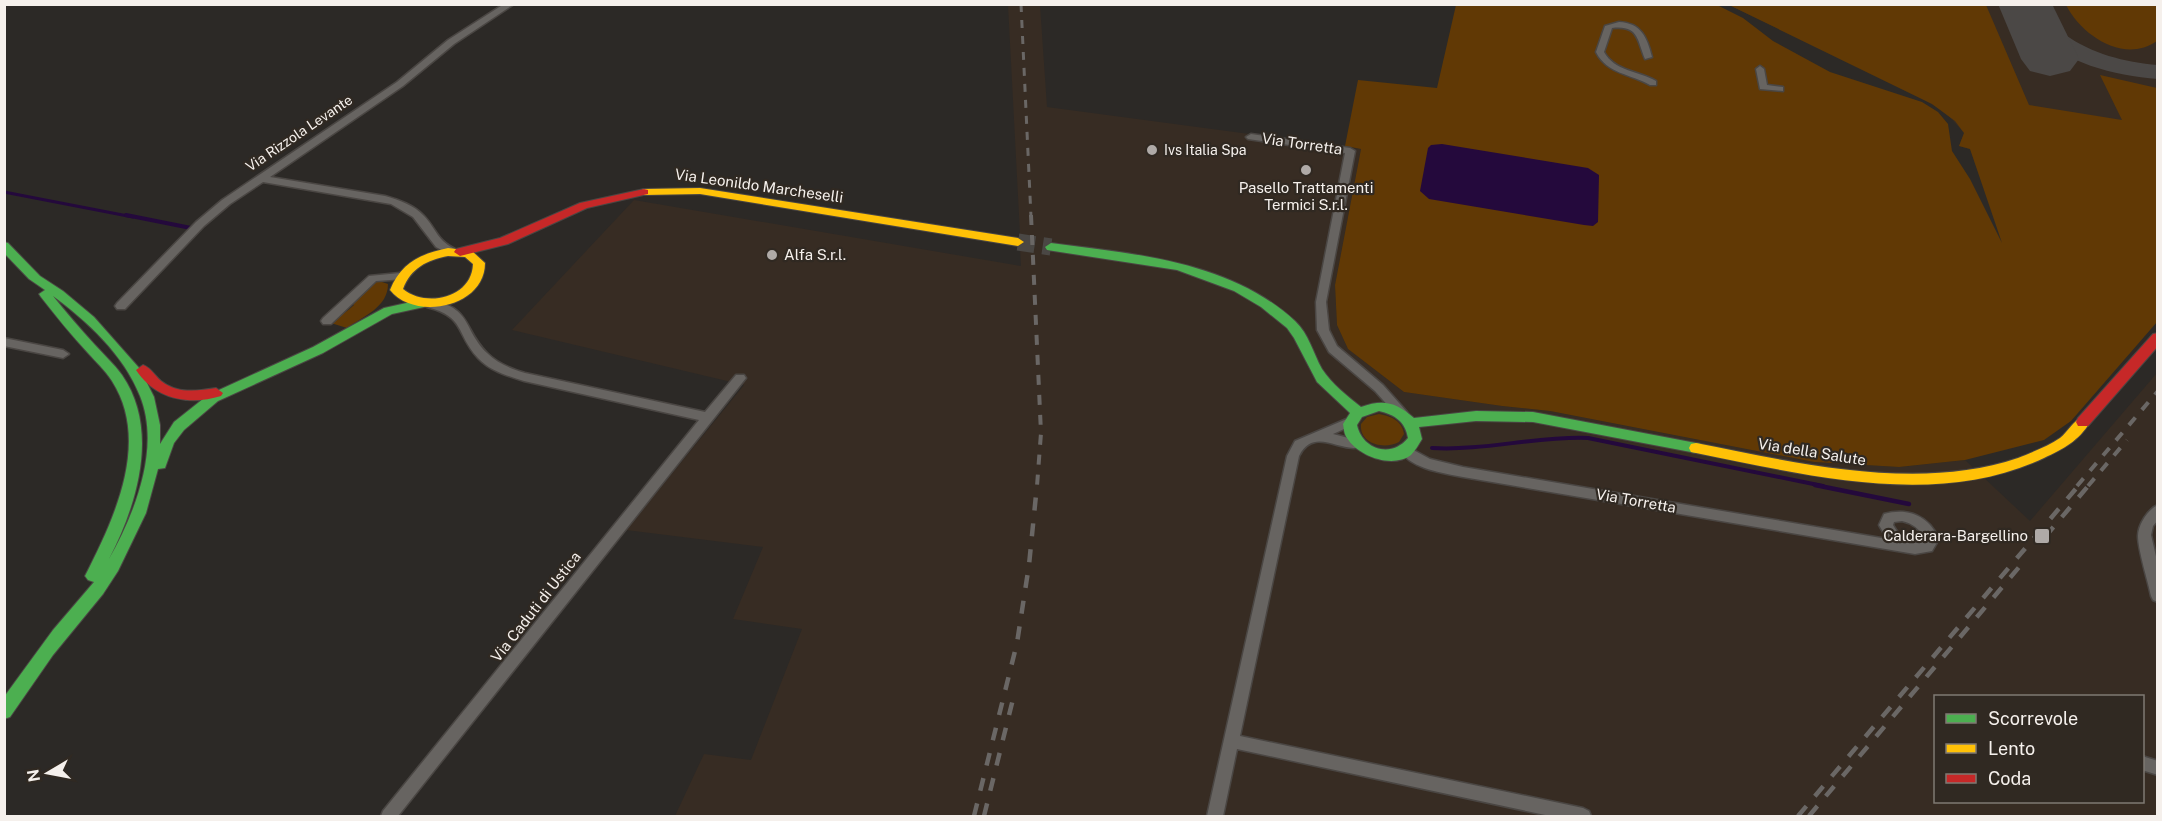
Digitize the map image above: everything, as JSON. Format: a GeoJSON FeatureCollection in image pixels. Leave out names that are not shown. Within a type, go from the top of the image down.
{"type":"FeatureCollection","features":[{"type":"Feature","properties":{"kind":"street","name":"Via Rizzola Levante"},"geometry":{"type":"LineString","coordinates":[[121,306],[207,218],[259,178],[400,84],[452,42],[510,4]]}},
{"type":"Feature","properties":{"kind":"street"},"geometry":{"type":"LineString","coordinates":[[1648,57],[1642,34],[1638,30],[1622,25],[1609,26],[1600,52],[1604,60],[1614,67],[1639,75],[1653,83]]}},
{"type":"Feature","properties":{"kind":"street"},"geometry":{"type":"LineString","coordinates":[[1760,69],[1763,87],[1780,89]]}},
{"type":"Feature","properties":{"kind":"street","name":"Via Torretta"},"geometry":{"type":"LineString","coordinates":[[1251,137],[1350,151],[1321,302],[1320,325],[1328,344],[1335,353],[1372,382],[1407,419]]}},
{"type":"Feature","properties":{"kind":"street"},"geometry":{"type":"LineString","coordinates":[[259,178],[398,203],[419,217],[432,238],[443,248],[474,257],[479,263],[480,273]]}},
{"type":"Feature","properties":{"kind":"street","name":"Via Leonildo Marcheselli"},"geometry":{"type":"LineString","coordinates":[[419,260],[435,254],[503,243],[566,212],[593,202],[620,195],[671,189],[700,191],[1018,242]]}},
{"type":"Feature","properties":{"kind":"street"},"geometry":{"type":"LineString","coordinates":[[371,318],[387,302],[398,282],[419,260],[432,238]]}},
{"type":"Feature","properties":{"kind":"street","name":"Via Leonildo Marcheselli"},"geometry":{"type":"LineString","coordinates":[[467,290],[483,265],[503,243]]}},
{"type":"Feature","properties":{"kind":"street"},"geometry":{"type":"LineString","coordinates":[[4,246],[34,277],[60,295],[111,343],[163,413]]}},
{"type":"Feature","properties":{"kind":"street"},"geometry":{"type":"LineString","coordinates":[[1051,247],[1173,266],[1208,275],[1240,288],[1267,305],[1291,325],[1304,341],[1317,371],[1325,382],[1359,413]]}},
{"type":"Feature","properties":{"kind":"street"},"geometry":{"type":"LineString","coordinates":[[4,712],[62,630],[98,566],[120,519],[134,475],[136,442],[133,422],[120,383],[42,291],[34,277]]}},
{"type":"Feature","properties":{"kind":"street"},"geometry":{"type":"LineString","coordinates":[[327,321],[373,278],[398,282]]}},
{"type":"Feature","properties":{"kind":"street"},"geometry":{"type":"LineString","coordinates":[[398,282],[401,297],[426,304],[443,305],[458,314],[476,347],[501,369],[524,377],[708,417]]}},
{"type":"Feature","properties":{"kind":"street"},"geometry":{"type":"LineString","coordinates":[[133,422],[226,391],[318,350],[371,318],[399,308],[454,298],[467,290]]}},
{"type":"Feature","properties":{"kind":"street"},"geometry":{"type":"LineString","coordinates":[[458,314],[462,296],[467,290]]}},
{"type":"Feature","properties":{"kind":"street","name":"Via della Salute"},"geometry":{"type":"LineString","coordinates":[[1359,413],[1387,408],[1407,419],[1476,416],[1533,417],[1826,473],[1887,479],[1953,476],[2023,461],[2066,441],[2157,337]]}},
{"type":"Feature","properties":{"kind":"street"},"geometry":{"type":"LineString","coordinates":[[4,342],[63,354]]}},
{"type":"Feature","properties":{"kind":"street"},"geometry":{"type":"LineString","coordinates":[[111,343],[125,348],[136,359],[152,384],[166,393],[207,397]]}},
{"type":"Feature","properties":{"kind":"street","name":"Via Caduti di Ustica"},"geometry":{"type":"LineString","coordinates":[[389,816],[740,378]]}},
{"type":"Feature","properties":{"kind":"street"},"geometry":{"type":"LineString","coordinates":[[1356,444],[1349,433],[1359,413],[1376,395],[1372,382]]}},
{"type":"Feature","properties":{"kind":"street"},"geometry":{"type":"LineString","coordinates":[[121,549],[133,538],[142,523],[171,434],[207,397]]}},
{"type":"Feature","properties":{"kind":"street"},"geometry":{"type":"LineString","coordinates":[[62,630],[85,605],[121,549],[137,517],[149,484],[163,413]]}},
{"type":"Feature","properties":{"kind":"street"},"geometry":{"type":"LineString","coordinates":[[1215,816],[1293,456],[1299,444],[1359,413]]}},
{"type":"Feature","properties":{"kind":"street"},"geometry":{"type":"LineString","coordinates":[[1311,438],[1333,438],[1356,444],[1380,455],[1389,456],[1406,451],[1414,441],[1414,429],[1407,419]]}},
{"type":"Feature","properties":{"kind":"street","name":"Via Torretta"},"geometry":{"type":"LineString","coordinates":[[1406,451],[1413,458],[1436,467],[1908,547]]}},
{"type":"Feature","properties":{"kind":"street"},"geometry":{"type":"LineString","coordinates":[[2157,510],[2147,524],[2144,535],[2157,596]]}},
{"type":"Feature","properties":{"kind":"street"},"geometry":{"type":"LineString","coordinates":[[1893,516],[1907,517],[1921,523],[1930,534],[1930,543],[1922,549],[1908,547],[1894,539],[1887,530],[1886,521],[1893,516]]}},
{"type":"Feature","properties":{"kind":"street"},"geometry":{"type":"LineString","coordinates":[[1870,542],[1881,537],[1887,530]]}},
{"type":"Feature","properties":{"kind":"street"},"geometry":{"type":"LineString","coordinates":[[1232,741],[1583,816]]}},
{"type":"Feature","properties":{"kind":"shaded area"},"geometry":{"type":"Polygon","coordinates":[[[1008,5],[1040,5],[1047,107],[1361,149],[1335,285],[1337,325],[1348,349],[1404,392],[1550,411],[1814,462],[1899,467],[1965,460],[2030,521],[2157,373],[2157,816],[675,816],[704,754],[751,760],[802,629],[733,619],[763,547],[626,530],[744,385],[512,330],[634,200],[1021,266],[1020,248],[1027,249],[1026,235],[1020,234],[1008,5]]]}},
{"type":"Feature","properties":{"kind":"shaded area"},"geometry":{"type":"Polygon","coordinates":[[[1456,5],[1717,5],[1743,18],[1773,41],[1830,72],[1922,102],[1938,112],[1948,124],[1952,151],[1970,179],[2002,243],[1970,149],[1959,146],[1964,133],[1955,121],[1932,104],[1729,5],[1986,5],[2029,105],[2122,120],[2100,75],[2157,88],[2157,322],[2071,421],[2044,440],[1965,460],[1899,467],[1814,462],[1550,411],[1404,392],[1348,349],[1337,325],[1335,285],[1361,149],[1345,146],[1358,80],[1437,88],[1456,5]]]}},
{"type":"Feature","properties":{"kind":"shaded area"},"geometry":{"type":"Polygon","coordinates":[[[1729,5],[2157,5],[2157,268],[2003,242],[1970,149],[1959,146],[1964,133],[1945,112],[1912,93],[1729,5]]]}},
{"type":"Feature","properties":{"kind":"shaded area"},"geometry":{"type":"Polygon","coordinates":[[[2066,5],[2157,5],[2157,41],[2144,47],[2131,49],[2118,48],[2105,43],[2082,27],[2066,5]]]}},
{"type":"Feature","properties":{"kind":"shaded area"},"geometry":{"type":"Polygon","coordinates":[[[1442,144],[1588,168],[1599,175],[1598,222],[1593,226],[1584,225],[1429,199],[1420,191],[1428,148],[1431,145],[1442,144]]]}},
{"type":"Feature","properties":{"kind":"shaded area"},"geometry":{"type":"Polygon","coordinates":[[[379,281],[388,284],[387,292],[380,305],[347,328],[331,323],[354,305],[351,302],[372,283],[379,281]]]}},
{"type":"Feature","properties":{"kind":"shaded area"},"geometry":{"type":"Polygon","coordinates":[[[1379,414],[1392,418],[1401,426],[1404,434],[1399,442],[1386,445],[1374,444],[1364,436],[1361,424],[1367,417],[1379,414]]]}},
{"type":"Feature","properties":{"kind":"waterway"},"geometry":{"type":"LineString","coordinates":[[4,192],[133,217]]}},
{"type":"Feature","properties":{"kind":"waterway"},"geometry":{"type":"LineString","coordinates":[[126,215],[191,228]]}},
{"type":"Feature","properties":{"kind":"waterway"},"geometry":{"type":"LineString","coordinates":[[1432,448],[1588,438],[1823,486]]}},
{"type":"Feature","properties":{"kind":"waterway"},"geometry":{"type":"LineString","coordinates":[[1815,485],[1909,504]]}},
{"type":"Feature","properties":{"kind":"taxiway"},"geometry":{"type":"LineString","coordinates":[[2030,15],[2056,39],[2088,57],[2122,67],[2158,72]]}},
{"type":"Feature","properties":{"kind":"runway"},"geometry":{"type":"LineString","coordinates":[[2025,4],[2050,59]]}},
{"type":"Feature","properties":{"kind":"tunnel"},"geometry":{"type":"LineString","coordinates":[[1018,242],[1051,247]]}},
{"type":"Feature","properties":{"kind":"railway"},"geometry":{"type":"LineString","coordinates":[[1021,4],[1031,217]]}},
{"type":"Feature","properties":{"kind":"railway"},"geometry":{"type":"LineString","coordinates":[[1031,215],[1041,433],[1037,486]]}},
{"type":"Feature","properties":{"kind":"railway"},"geometry":{"type":"LineString","coordinates":[[2077,486],[2158,391]]}},
{"type":"Feature","properties":{"kind":"railway"},"geometry":{"type":"LineString","coordinates":[[2088,486],[2127,440]]}},
{"type":"Feature","properties":{"kind":"railway"},"geometry":{"type":"LineString","coordinates":[[974,816],[1017,643],[1029,565],[1037,485]]}},
{"type":"Feature","properties":{"kind":"railway"},"geometry":{"type":"LineString","coordinates":[[1798,816],[2079,485]]}},
{"type":"Feature","properties":{"kind":"railway"},"geometry":{"type":"LineString","coordinates":[[2045,537],[2089,485]]}},
{"type":"Feature","properties":{"kind":"railway"},"geometry":{"type":"LineString","coordinates":[[1809,816],[2020,566]]}},
{"type":"Feature","properties":{"kind":"railway"},"geometry":{"type":"LineString","coordinates":[[984,816],[1014,695]]}},
{"type":"Feature","properties":{"kind":"traffic: fast"},"geometry":{"type":"LineString","coordinates":[[4,246],[36,278],[80,311],[118,351],[135,372],[148,397],[153,425],[153,454],[148,484],[127,541],[98,589],[59,634],[4,712]]}},
{"type":"Feature","properties":{"kind":"traffic: fast"},"geometry":{"type":"LineString","coordinates":[[1051,247],[1147,260],[1209,276],[1238,288],[1266,304],[1291,325],[1322,378],[1336,394],[1357,411]]}},
{"type":"Feature","properties":{"kind":"traffic: fast"},"geometry":{"type":"LineString","coordinates":[[45,294],[119,381],[129,405],[134,430],[135,455],[124,505],[93,576]]}},
{"type":"Feature","properties":{"kind":"traffic: fast"},"geometry":{"type":"LineString","coordinates":[[160,464],[168,442],[179,426],[213,398],[318,350],[388,311],[420,304]]}},
{"type":"Feature","properties":{"kind":"traffic: fast"},"geometry":{"type":"LineString","coordinates":[[1378,406],[1397,411],[1412,424],[1415,439],[1405,452],[1391,456],[1376,453],[1362,446],[1352,435],[1350,424],[1357,414],[1378,406]]}},
{"type":"Feature","properties":{"kind":"traffic: fast"},"geometry":{"type":"LineString","coordinates":[[1411,423],[1476,416],[1533,417],[1696,448]]}},
{"type":"Feature","properties":{"kind":"traffic: slow"},"geometry":{"type":"LineString","coordinates":[[644,192],[700,191],[1018,242]]}},
{"type":"Feature","properties":{"kind":"traffic: slow"},"geometry":{"type":"LineString","coordinates":[[448,252],[468,254],[479,263],[478,277],[473,286],[464,293],[453,299],[427,302],[404,297],[396,290],[409,268],[430,256],[448,252]]}},
{"type":"Feature","properties":{"kind":"traffic: slow"},"geometry":{"type":"LineString","coordinates":[[1696,448],[1834,473],[1883,478],[1931,478],[1977,473],[2022,462],[2064,442],[2083,422]]}},
{"type":"Feature","properties":{"kind":"traffic: jam"},"geometry":{"type":"LineString","coordinates":[[460,252],[504,241],[584,205],[644,192]]}},
{"type":"Feature","properties":{"kind":"traffic: jam"},"geometry":{"type":"LineString","coordinates":[[2083,422],[2158,337]]}},
{"type":"Feature","properties":{"kind":"traffic: jam"},"geometry":{"type":"LineString","coordinates":[[143,370],[159,386],[175,394],[216,393]]}},
{"type":"Feature","properties":{"kind":"place","name":"Ivs Italia Spa"},"geometry":{"type":"Point","coordinates":[1152,150]}},
{"type":"Feature","properties":{"kind":"place","name":"Pasello Trattamenti Termici S.r.l."},"geometry":{"type":"Point","coordinates":[1306,170]}},
{"type":"Feature","properties":{"kind":"place","name":"Alfa S.r.l."},"geometry":{"type":"Point","coordinates":[772,255]}},
{"type":"Feature","properties":{"kind":"place","name":"Calderara-Bargellino"},"geometry":{"type":"Point","coordinates":[2042,536]}}]}
